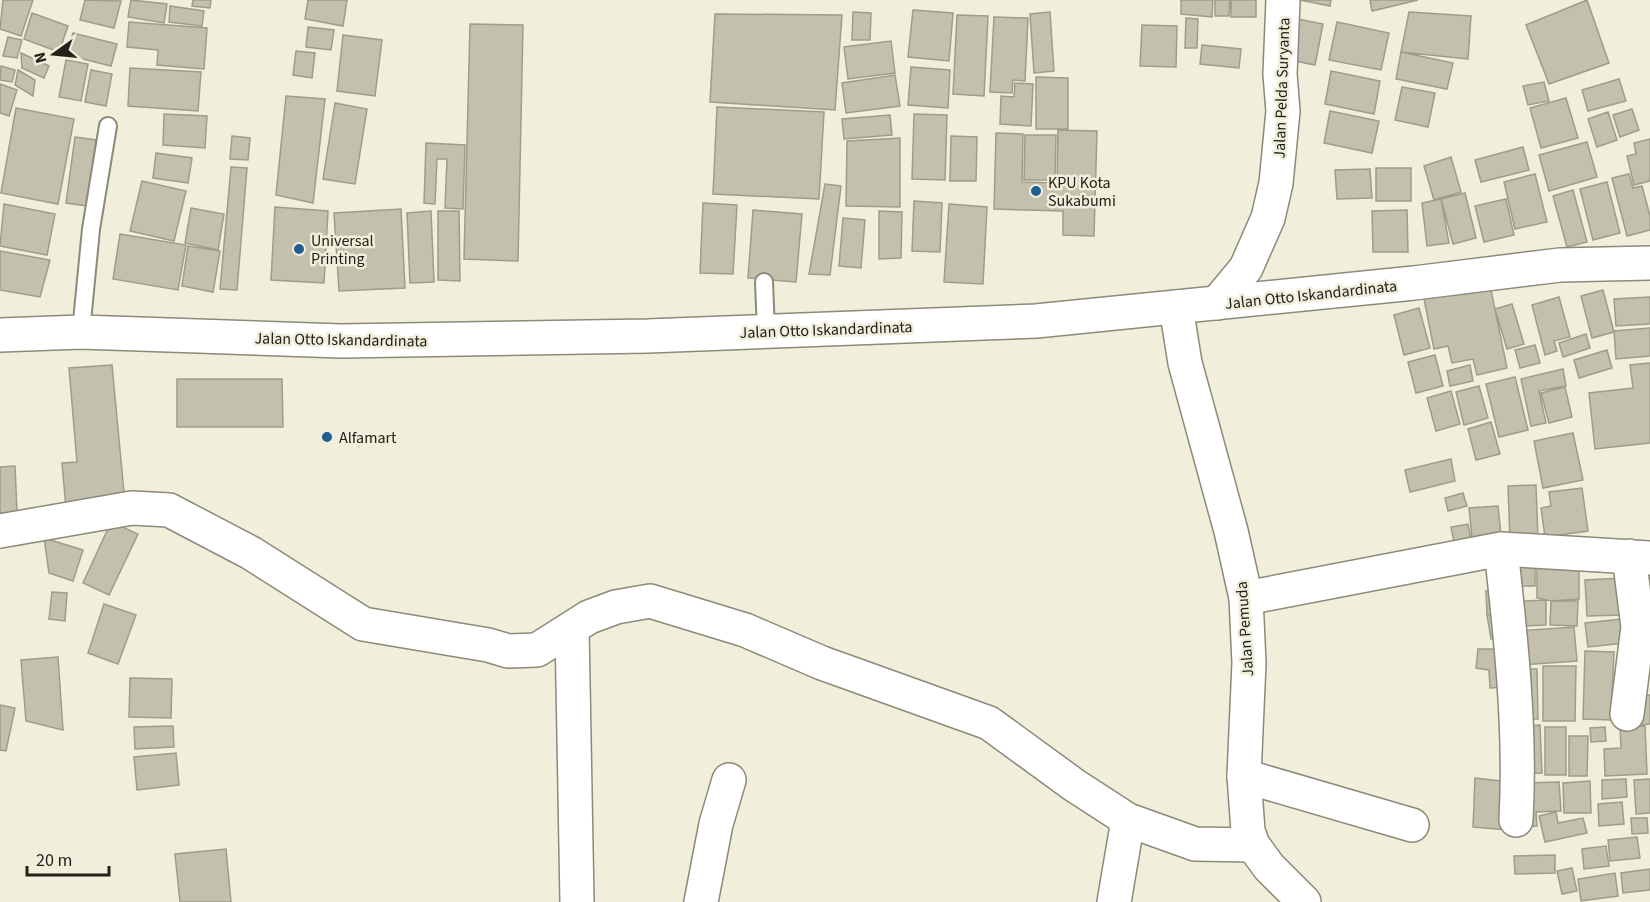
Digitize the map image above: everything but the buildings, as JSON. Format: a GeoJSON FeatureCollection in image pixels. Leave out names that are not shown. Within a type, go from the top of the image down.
{"type":"FeatureCollection","features":[{"type":"Feature","properties":{"kind":"street","name":"Jalan Pelda Suryanta"},"geometry":{"type":"LineString","coordinates":[[1217,303],[1246,268],[1268,218],[1276,183],[1283,111],[1280,74],[1283,0]]}},
{"type":"Feature","properties":{"kind":"street","name":"Jalan Otto Iskandardinata"},"geometry":{"type":"LineString","coordinates":[[0,335],[81,332],[341,342],[766,331],[1036,321],[1414,284],[1560,265],[1650,263]]}},
{"type":"Feature","properties":{"kind":"street","name":"Jalan Pemuda"},"geometry":{"type":"LineString","coordinates":[[1176,307],[1185,363],[1231,531],[1246,598],[1249,663],[1244,776],[1248,831],[1253,845],[1269,867],[1304,902]]}},
{"type":"Feature","properties":{"kind":"street"},"geometry":{"type":"LineString","coordinates":[[0,531],[132,508],[169,510],[251,553],[363,624],[488,645],[508,651],[537,650],[589,617],[616,607],[650,601],[745,630],[822,663],[990,723],[1074,785],[1128,820],[1195,844],[1253,845]]}},
{"type":"Feature","properties":{"kind":"street"},"geometry":{"type":"LineString","coordinates":[[1501,549],[1512,653],[1518,771],[1516,820]]}},
{"type":"Feature","properties":{"kind":"street"},"geometry":{"type":"LineString","coordinates":[[1246,598],[1501,549],[1640,557],[1638,627],[1627,714]]}},
{"type":"Feature","properties":{"kind":"street"},"geometry":{"type":"LineString","coordinates":[[572,628],[577,902]]}},
{"type":"Feature","properties":{"kind":"street"},"geometry":{"type":"LineString","coordinates":[[1244,776],[1412,825]]}},
{"type":"Feature","properties":{"kind":"street"},"geometry":{"type":"LineString","coordinates":[[701,902],[716,824],[729,780]]}},
{"type":"Feature","properties":{"kind":"street"},"geometry":{"type":"LineString","coordinates":[[1114,902],[1128,820]]}},
{"type":"Feature","properties":{"kind":"lane"},"geometry":{"type":"LineString","coordinates":[[81,332],[91,229],[108,126]]}},
{"type":"Feature","properties":{"kind":"lane"},"geometry":{"type":"LineString","coordinates":[[764,282],[766,331]]}},
{"type":"Feature","properties":{"kind":"place","name":"KPU Kota Sukabumi"},"geometry":{"type":"Point","coordinates":[1036,191]}},
{"type":"Feature","properties":{"kind":"place","name":"Universal Printing"},"geometry":{"type":"Point","coordinates":[299,249]}},
{"type":"Feature","properties":{"kind":"place","name":"Alfamart"},"geometry":{"type":"Point","coordinates":[327,437]}}]}
